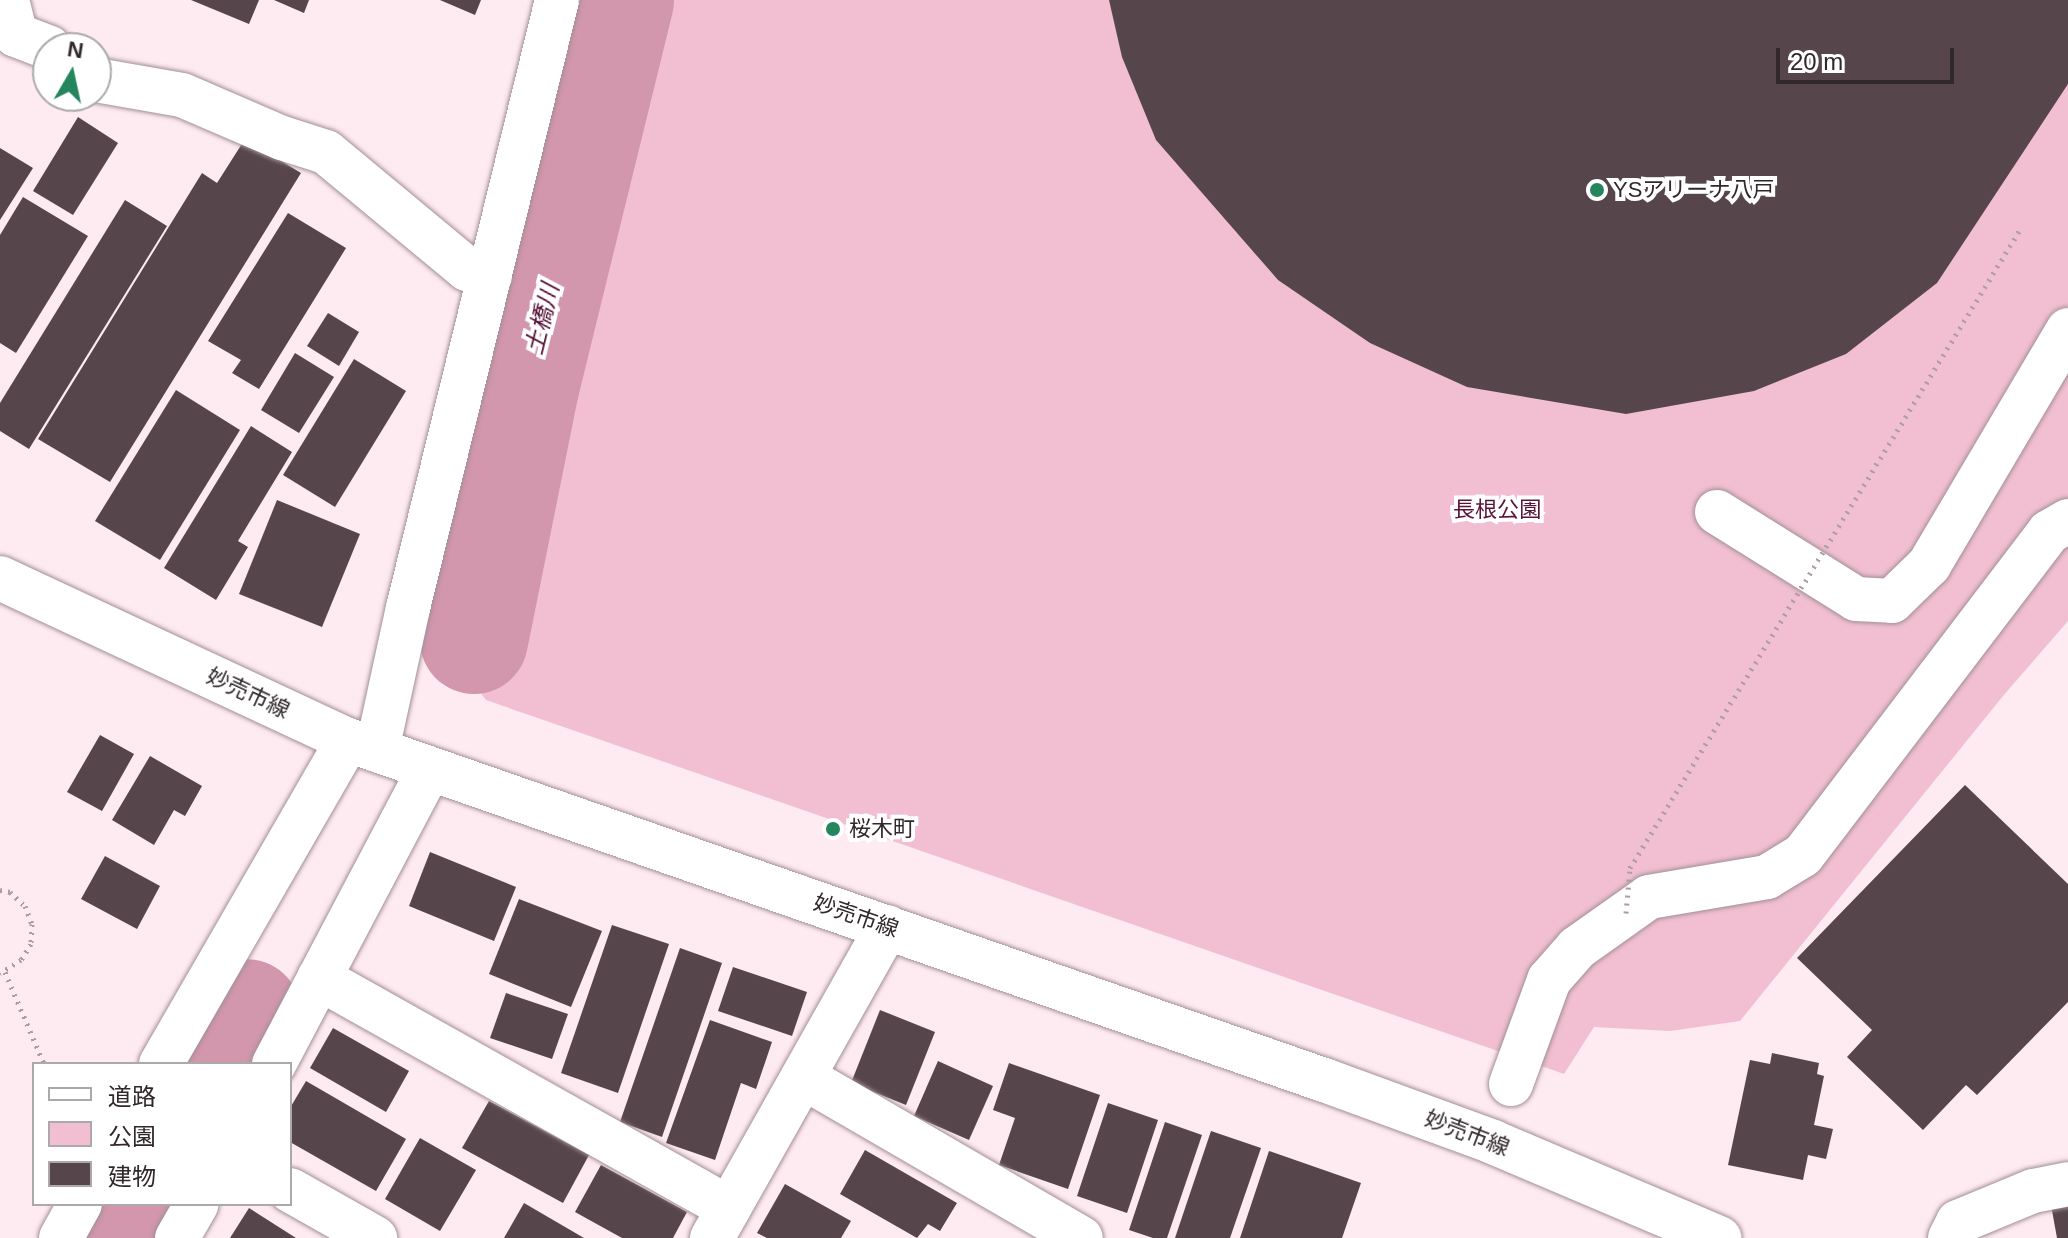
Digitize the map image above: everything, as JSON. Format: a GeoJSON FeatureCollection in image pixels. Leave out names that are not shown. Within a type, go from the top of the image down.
{"type":"FeatureCollection","features":[{"type":"Feature","properties":{"kind":"street"},"geometry":{"type":"LineString","coordinates":[[7,0],[16,35],[32,41]]}},
{"type":"Feature","properties":{"kind":"street"},"geometry":{"type":"LineString","coordinates":[[162,1062],[363,745],[490,276],[557,0]]}},
{"type":"Feature","properties":{"kind":"street"},"geometry":{"type":"LineString","coordinates":[[112,83],[182,95],[282,138],[326,152],[467,269],[490,276]]}},
{"type":"Feature","properties":{"kind":"street"},"geometry":{"type":"LineString","coordinates":[[1717,512],[1856,599],[1892,601],[1929,565],[2068,330]]}},
{"type":"Feature","properties":{"kind":"street"},"geometry":{"type":"LineString","coordinates":[[1511,1084],[1549,980],[1577,948],[1649,897],[1767,877],[1803,855],[2049,532],[2068,521]]}},
{"type":"Feature","properties":{"kind":"street","name":"妙売市線"},"geometry":{"type":"LineString","coordinates":[[0,578],[363,745],[1493,1142],[1719,1238]]}},
{"type":"Feature","properties":{"kind":"street"},"geometry":{"type":"LineString","coordinates":[[275,1062],[429,770]]}},
{"type":"Feature","properties":{"kind":"street"},"geometry":{"type":"LineString","coordinates":[[319,978],[720,1223],[887,927]]}},
{"type":"Feature","properties":{"kind":"street"},"geometry":{"type":"LineString","coordinates":[[803,1077],[1081,1238]]}},
{"type":"Feature","properties":{"kind":"street"},"geometry":{"type":"LineString","coordinates":[[1954,1230],[2033,1191],[2068,1184]]}},
{"type":"Feature","properties":{"kind":"street"},"geometry":{"type":"LineString","coordinates":[[292,1191],[375,1238]]}},
{"type":"Feature","properties":{"kind":"street"},"geometry":{"type":"LineString","coordinates":[[61,1238],[79,1206]]}},
{"type":"Feature","properties":{"kind":"street"},"geometry":{"type":"LineString","coordinates":[[177,1238],[196,1206]]}},
{"type":"Feature","properties":{"kind":"path"},"geometry":{"type":"LineString","coordinates":[[1626,913],[1630,868],[2021,228]]}},
{"type":"Feature","properties":{"kind":"path"},"geometry":{"type":"LineString","coordinates":[[0,890],[10,892],[25,906],[32,924],[31,944],[21,960],[2,972],[43,1062]]}},
{"type":"Feature","properties":{"kind":"green space","name":"長根公園"},"geometry":{"type":"Polygon","coordinates":[[[601,0],[2068,0],[2068,621],[2003,696],[1740,1021],[1670,1031],[1594,1027],[1564,1074],[486,700],[460,667],[466,615],[564,267],[545,245],[601,0]]]}},
{"type":"Feature","properties":{"kind":"building"},"geometry":{"type":"Polygon","coordinates":[[[191,0],[259,0],[249,24],[191,0]]]}},
{"type":"Feature","properties":{"kind":"building"},"geometry":{"type":"Polygon","coordinates":[[[274,0],[309,0],[304,13],[274,0]]]}},
{"type":"Feature","properties":{"kind":"building"},"geometry":{"type":"Polygon","coordinates":[[[440,0],[481,0],[475,15],[440,0]]]}},
{"type":"Feature","properties":{"kind":"building","name":"YSアリーナ八戸"},"geometry":{"type":"Polygon","coordinates":[[[1109,0],[2068,0],[2068,84],[1937,283],[1846,354],[1754,391],[1626,414],[1467,387],[1370,343],[1278,280],[1156,140],[1122,57],[1109,0]]]}},
{"type":"Feature","properties":{"kind":"building"},"geometry":{"type":"Polygon","coordinates":[[[78,117],[118,143],[73,215],[33,191],[78,117]]]}},
{"type":"Feature","properties":{"kind":"building"},"geometry":{"type":"Polygon","coordinates":[[[245,139],[301,173],[110,482],[38,439],[202,173],[217,183],[245,139]]]}},
{"type":"Feature","properties":{"kind":"building"},"geometry":{"type":"Polygon","coordinates":[[[0,148],[33,168],[0,220],[0,148]]]}},
{"type":"Feature","properties":{"kind":"building"},"geometry":{"type":"Polygon","coordinates":[[[23,197],[88,236],[16,353],[0,343],[0,235],[23,197]]]}},
{"type":"Feature","properties":{"kind":"building"},"geometry":{"type":"Polygon","coordinates":[[[125,200],[167,226],[29,449],[0,431],[0,403],[125,200]]]}},
{"type":"Feature","properties":{"kind":"building"},"geometry":{"type":"Polygon","coordinates":[[[288,213],[346,248],[259,389],[232,373],[241,360],[208,341],[288,213]]]}},
{"type":"Feature","properties":{"kind":"building"},"geometry":{"type":"Polygon","coordinates":[[[328,313],[359,332],[339,366],[307,346],[328,313]]]}},
{"type":"Feature","properties":{"kind":"building"},"geometry":{"type":"Polygon","coordinates":[[[295,353],[334,377],[299,433],[261,410],[295,353]]]}},
{"type":"Feature","properties":{"kind":"building"},"geometry":{"type":"Polygon","coordinates":[[[354,359],[406,391],[335,507],[283,475],[354,359]]]}},
{"type":"Feature","properties":{"kind":"building"},"geometry":{"type":"Polygon","coordinates":[[[176,390],[240,430],[160,560],[95,521],[176,390]]]}},
{"type":"Feature","properties":{"kind":"building"},"geometry":{"type":"Polygon","coordinates":[[[251,426],[292,452],[238,541],[248,547],[216,600],[164,568],[251,426]]]}},
{"type":"Feature","properties":{"kind":"building"},"geometry":{"type":"Polygon","coordinates":[[[277,500],[360,534],[322,627],[239,594],[277,500]]]}},
{"type":"Feature","properties":{"kind":"building"},"geometry":{"type":"Polygon","coordinates":[[[100,735],[134,754],[102,811],[67,792],[100,735]]]}},
{"type":"Feature","properties":{"kind":"building"},"geometry":{"type":"Polygon","coordinates":[[[150,756],[202,786],[185,816],[174,810],[154,845],[112,820],[150,756]]]}},
{"type":"Feature","properties":{"kind":"building"},"geometry":{"type":"Polygon","coordinates":[[[1965,785],[2068,884],[2068,1002],[1977,1095],[1966,1085],[1923,1130],[1847,1057],[1872,1030],[1797,958],[1965,785]]]}},
{"type":"Feature","properties":{"kind":"building"},"geometry":{"type":"Polygon","coordinates":[[[430,852],[516,887],[494,941],[409,906],[430,852]]]}},
{"type":"Feature","properties":{"kind":"building"},"geometry":{"type":"Polygon","coordinates":[[[105,856],[160,886],[137,929],[81,899],[105,856]]]}},
{"type":"Feature","properties":{"kind":"building"},"geometry":{"type":"Polygon","coordinates":[[[519,899],[602,931],[571,1007],[489,974],[519,899]]]}},
{"type":"Feature","properties":{"kind":"building"},"geometry":{"type":"Polygon","coordinates":[[[612,925],[669,944],[618,1093],[561,1073],[612,925]]]}},
{"type":"Feature","properties":{"kind":"building"},"geometry":{"type":"Polygon","coordinates":[[[680,948],[722,963],[662,1137],[620,1122],[680,948]]]}},
{"type":"Feature","properties":{"kind":"building"},"geometry":{"type":"Polygon","coordinates":[[[733,967],[807,992],[792,1036],[718,1011],[733,967]]]}},
{"type":"Feature","properties":{"kind":"building"},"geometry":{"type":"Polygon","coordinates":[[[506,993],[568,1014],[552,1059],[490,1038],[506,993]]]}},
{"type":"Feature","properties":{"kind":"building"},"geometry":{"type":"Polygon","coordinates":[[[880,1010],[935,1032],[906,1105],[851,1083],[880,1010]]]}},
{"type":"Feature","properties":{"kind":"building"},"geometry":{"type":"Polygon","coordinates":[[[710,1020],[772,1042],[756,1089],[741,1083],[715,1160],[666,1143],[710,1020]]]}},
{"type":"Feature","properties":{"kind":"building"},"geometry":{"type":"Polygon","coordinates":[[[333,1028],[409,1071],[386,1112],[310,1068],[333,1028]]]}},
{"type":"Feature","properties":{"kind":"building"},"geometry":{"type":"Polygon","coordinates":[[[1772,1053],[1819,1063],[1817,1074],[1824,1076],[1814,1125],[1833,1129],[1826,1159],[1808,1155],[1803,1180],[1728,1165],[1750,1060],[1770,1064],[1772,1053]]]}},
{"type":"Feature","properties":{"kind":"building"},"geometry":{"type":"Polygon","coordinates":[[[938,1061],[993,1086],[969,1140],[914,1116],[938,1061]]]}},
{"type":"Feature","properties":{"kind":"building"},"geometry":{"type":"Polygon","coordinates":[[[1009,1063],[1100,1095],[1068,1189],[999,1165],[1015,1118],[993,1110],[1009,1063]]]}},
{"type":"Feature","properties":{"kind":"building"},"geometry":{"type":"Polygon","coordinates":[[[306,1081],[406,1139],[376,1191],[292,1143],[292,1105],[306,1081]]]}},
{"type":"Feature","properties":{"kind":"building"},"geometry":{"type":"Polygon","coordinates":[[[489,1101],[589,1155],[563,1203],[462,1148],[489,1101]]]}},
{"type":"Feature","properties":{"kind":"building"},"geometry":{"type":"Polygon","coordinates":[[[1108,1103],[1158,1120],[1127,1213],[1077,1196],[1108,1103]]]}},
{"type":"Feature","properties":{"kind":"building"},"geometry":{"type":"Polygon","coordinates":[[[1165,1122],[1202,1135],[1167,1238],[1153,1238],[1129,1230],[1165,1122]]]}},
{"type":"Feature","properties":{"kind":"building"},"geometry":{"type":"Polygon","coordinates":[[[1211,1131],[1261,1148],[1230,1238],[1175,1238],[1211,1131]]]}},
{"type":"Feature","properties":{"kind":"building"},"geometry":{"type":"Polygon","coordinates":[[[420,1138],[476,1170],[440,1231],[385,1199],[420,1138]]]}},
{"type":"Feature","properties":{"kind":"building"},"geometry":{"type":"Polygon","coordinates":[[[865,1150],[957,1203],[940,1231],[928,1224],[917,1238],[840,1194],[865,1150]]]}},
{"type":"Feature","properties":{"kind":"building"},"geometry":{"type":"Polygon","coordinates":[[[1269,1151],[1361,1183],[1342,1238],[1240,1238],[1269,1151]]]}},
{"type":"Feature","properties":{"kind":"building"},"geometry":{"type":"Polygon","coordinates":[[[601,1165],[687,1212],[673,1238],[622,1238],[575,1212],[601,1165]]]}},
{"type":"Feature","properties":{"kind":"building"},"geometry":{"type":"Polygon","coordinates":[[[785,1184],[851,1221],[841,1238],[767,1238],[757,1233],[785,1184]]]}},
{"type":"Feature","properties":{"kind":"building"},"geometry":{"type":"Polygon","coordinates":[[[2068,1202],[2068,1238],[2057,1238],[2051,1205],[2068,1202]]]}},
{"type":"Feature","properties":{"kind":"building"},"geometry":{"type":"Polygon","coordinates":[[[524,1203],[584,1238],[504,1238],[524,1203]]]}},
{"type":"Feature","properties":{"kind":"building"},"geometry":{"type":"Polygon","coordinates":[[[249,1208],[296,1238],[230,1238],[249,1208]]]}},
{"type":"Feature","properties":{"kind":"waterway","name":"土橋川"},"geometry":{"type":"LineString","coordinates":[[474,640],[526,383],[620,0]]}},
{"type":"Feature","properties":{"kind":"waterway","name":"土橋川"},"geometry":{"type":"LineString","coordinates":[[218,1062],[247,1013]]}},
{"type":"Feature","properties":{"kind":"waterway","name":"土橋川"},"geometry":{"type":"LineString","coordinates":[[117,1238],[136,1206]]}},
{"type":"Feature","properties":{"kind":"place","name":"YSアリーナ八戸"},"geometry":{"type":"Point","coordinates":[1597,190]}},
{"type":"Feature","properties":{"kind":"place","name":"桜木町"},"geometry":{"type":"Point","coordinates":[833,829]}}]}
